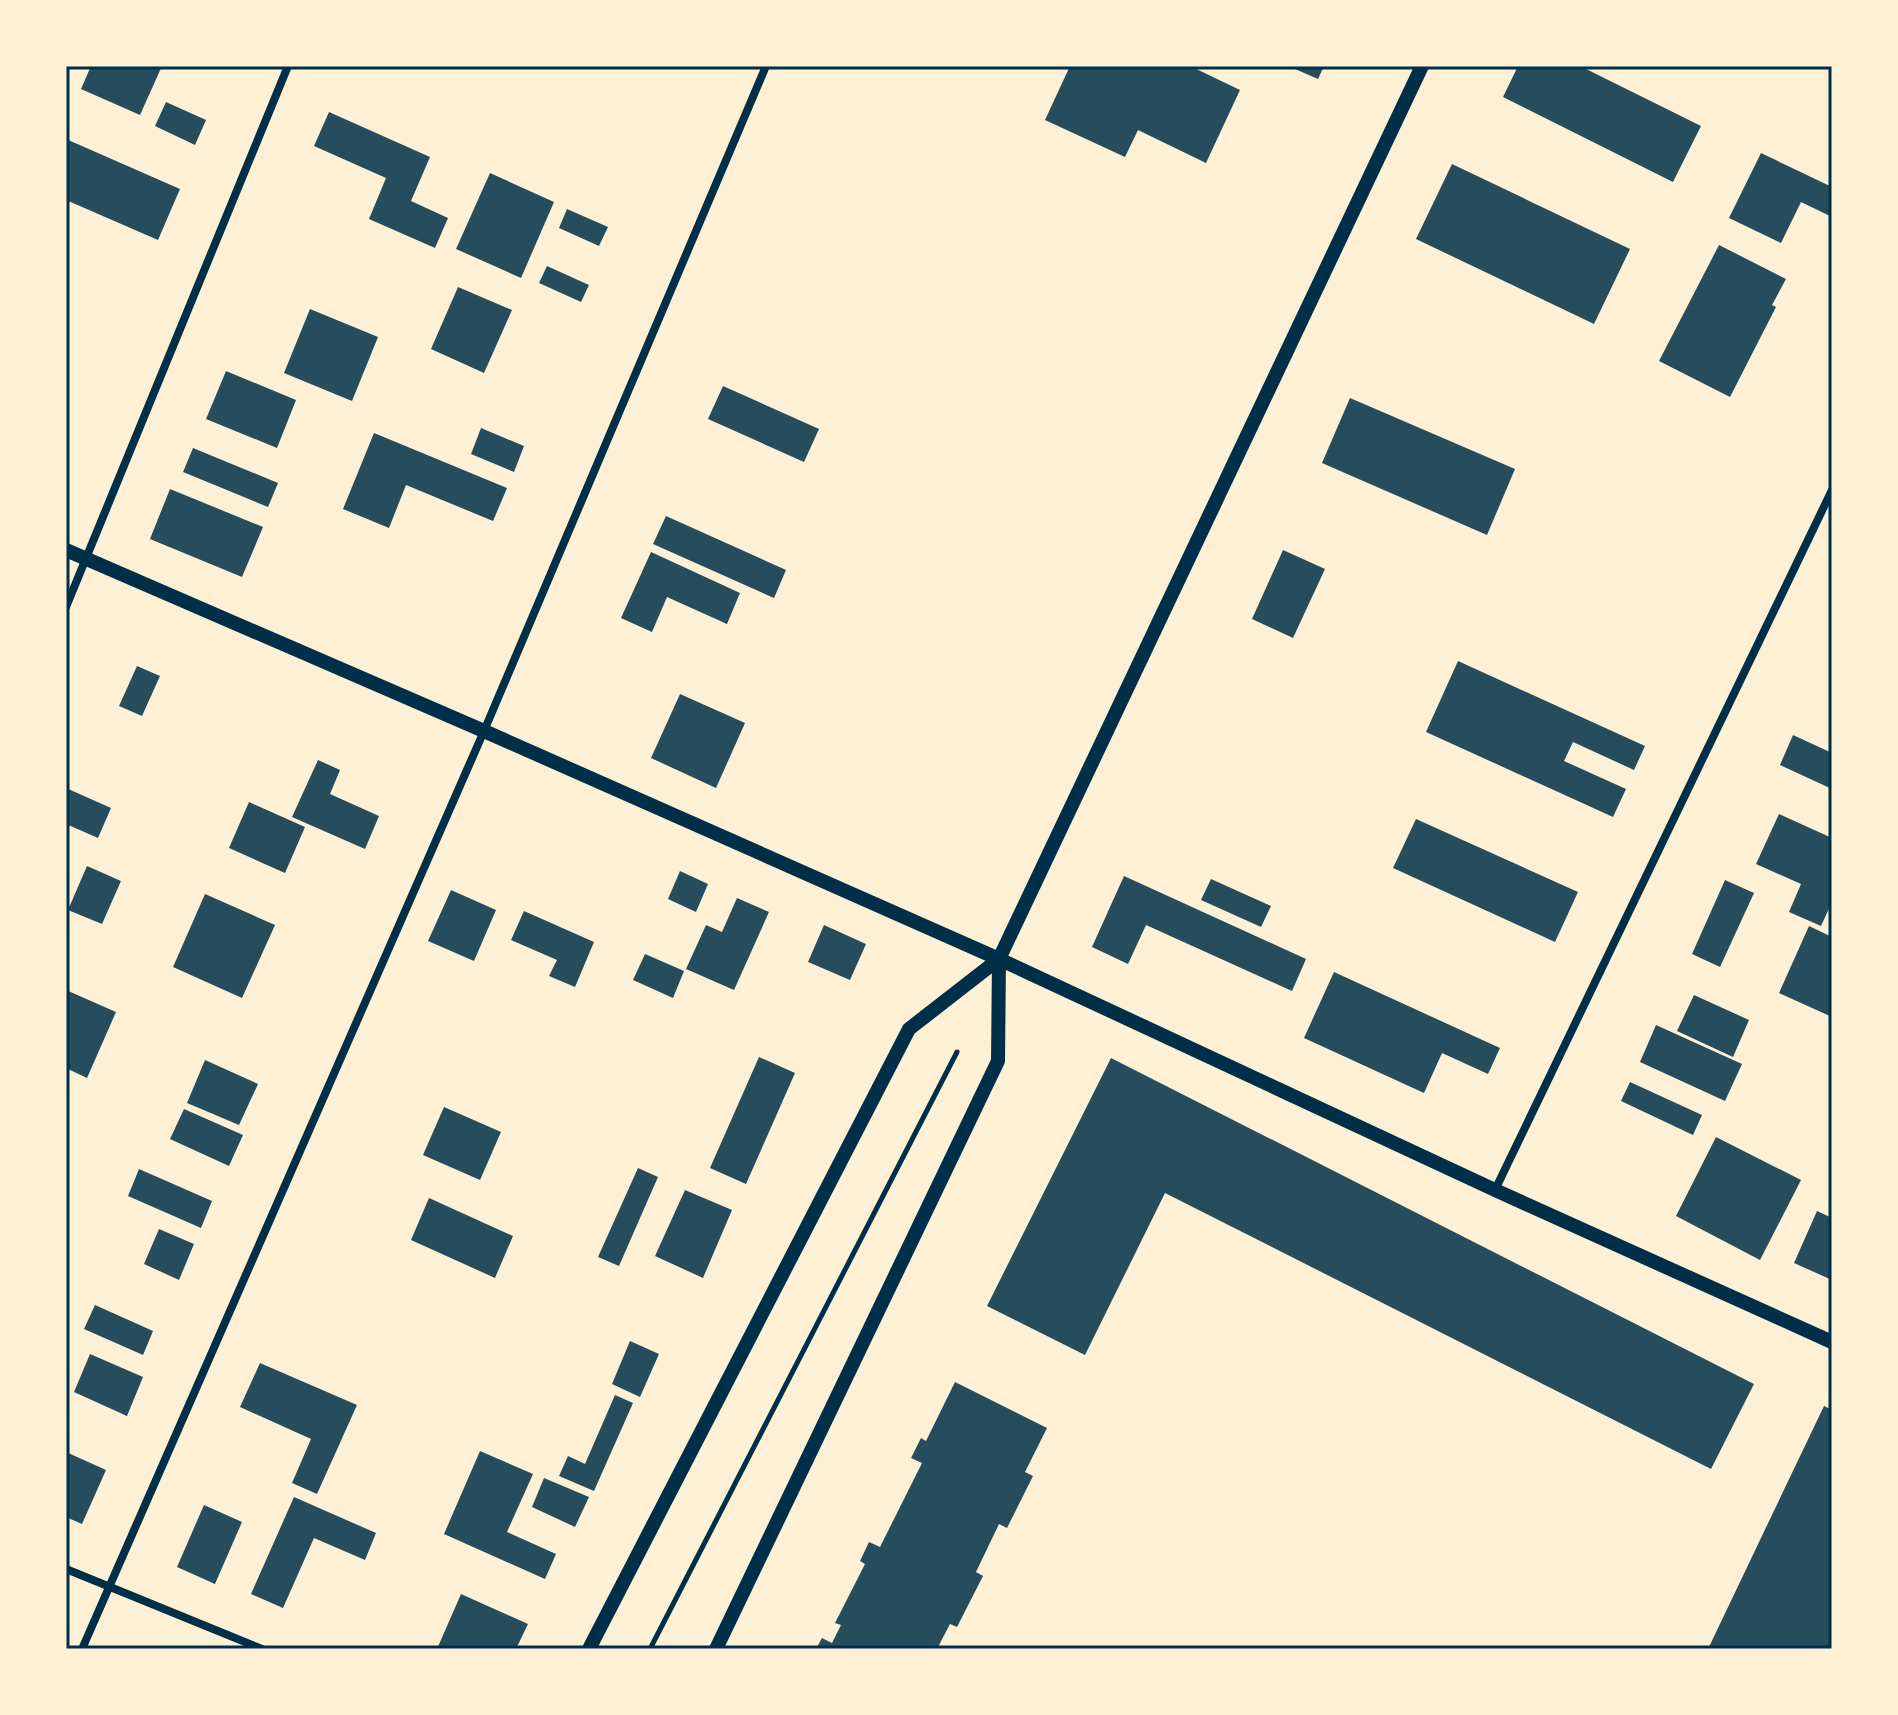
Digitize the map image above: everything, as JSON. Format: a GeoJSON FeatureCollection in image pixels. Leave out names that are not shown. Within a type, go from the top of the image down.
{"type":"FeatureCollection","features":[{"type":"Feature","properties":{"kind":"street"},"geometry":{"type":"LineString","coordinates":[[66,607],[288,66]]}},
{"type":"Feature","properties":{"kind":"street"},"geometry":{"type":"LineString","coordinates":[[82,1649],[484,731],[766,66]]}},
{"type":"Feature","properties":{"kind":"street"},"geometry":{"type":"LineString","coordinates":[[716,1649],[998,1061],[999,959],[1422,66]]}},
{"type":"Feature","properties":{"kind":"street"},"geometry":{"type":"LineString","coordinates":[[1495,1190],[1832,490]]}},
{"type":"Feature","properties":{"kind":"street"},"geometry":{"type":"LineString","coordinates":[[66,550],[999,959],[1495,1190],[1832,1342]]}},
{"type":"Feature","properties":{"kind":"street"},"geometry":{"type":"LineString","coordinates":[[589,1649],[909,1029],[999,959]]}},
{"type":"Feature","properties":{"kind":"street"},"geometry":{"type":"LineString","coordinates":[[66,1569],[262,1649]]}},
{"type":"Feature","properties":{"kind":"path"},"geometry":{"type":"LineString","coordinates":[[650,1649],[957,1052]]}},
{"type":"Feature","properties":{"kind":"building"},"geometry":{"type":"Polygon","coordinates":[[[91,66],[162,66],[140,115],[81,89],[91,66]]]}},
{"type":"Feature","properties":{"kind":"building"},"geometry":{"type":"Polygon","coordinates":[[[1070,66],[1190,66],[1240,90],[1206,163],[1138,130],[1125,157],[1045,120],[1070,66]]]}},
{"type":"Feature","properties":{"kind":"building"},"geometry":{"type":"Polygon","coordinates":[[[1288,66],[1324,66],[1318,79],[1288,66]]]}},
{"type":"Feature","properties":{"kind":"building"},"geometry":{"type":"Polygon","coordinates":[[[1518,66],[1580,66],[1701,126],[1673,182],[1503,97],[1518,66]]]}},
{"type":"Feature","properties":{"kind":"building"},"geometry":{"type":"Polygon","coordinates":[[[166,102],[206,120],[195,145],[155,126],[166,102]]]}},
{"type":"Feature","properties":{"kind":"building"},"geometry":{"type":"Polygon","coordinates":[[[329,112],[430,157],[411,201],[448,218],[435,248],[369,219],[386,178],[314,146],[329,112]]]}},
{"type":"Feature","properties":{"kind":"building"},"geometry":{"type":"Polygon","coordinates":[[[66,139],[180,189],[158,240],[66,200],[66,139]]]}},
{"type":"Feature","properties":{"kind":"building"},"geometry":{"type":"Polygon","coordinates":[[[1761,153],[1832,187],[1832,217],[1801,202],[1781,243],[1729,218],[1761,153]]]}},
{"type":"Feature","properties":{"kind":"building"},"geometry":{"type":"Polygon","coordinates":[[[1452,164],[1630,249],[1594,324],[1416,239],[1452,164]]]}},
{"type":"Feature","properties":{"kind":"building"},"geometry":{"type":"Polygon","coordinates":[[[490,173],[554,202],[521,278],[456,249],[490,173]]]}},
{"type":"Feature","properties":{"kind":"building"},"geometry":{"type":"Polygon","coordinates":[[[567,209],[608,227],[599,246],[559,228],[567,209]]]}},
{"type":"Feature","properties":{"kind":"building"},"geometry":{"type":"Polygon","coordinates":[[[1719,245],[1786,279],[1772,305],[1776,307],[1730,397],[1659,361],[1719,245]]]}},
{"type":"Feature","properties":{"kind":"building"},"geometry":{"type":"Polygon","coordinates":[[[547,266],[589,285],[581,302],[539,283],[547,266]]]}},
{"type":"Feature","properties":{"kind":"building"},"geometry":{"type":"Polygon","coordinates":[[[458,287],[512,310],[484,373],[431,349],[458,287]]]}},
{"type":"Feature","properties":{"kind":"building"},"geometry":{"type":"Polygon","coordinates":[[[310,309],[378,337],[352,401],[284,373],[310,309]]]}},
{"type":"Feature","properties":{"kind":"building"},"geometry":{"type":"Polygon","coordinates":[[[226,371],[296,400],[277,448],[206,419],[226,371]]]}},
{"type":"Feature","properties":{"kind":"building"},"geometry":{"type":"Polygon","coordinates":[[[723,386],[819,429],[804,462],[708,419],[723,386]]]}},
{"type":"Feature","properties":{"kind":"building"},"geometry":{"type":"Polygon","coordinates":[[[1350,398],[1515,469],[1487,535],[1322,463],[1350,398]]]}},
{"type":"Feature","properties":{"kind":"building"},"geometry":{"type":"Polygon","coordinates":[[[481,428],[524,446],[514,472],[471,454],[481,428]]]}},
{"type":"Feature","properties":{"kind":"building"},"geometry":{"type":"Polygon","coordinates":[[[374,433],[507,488],[493,521],[406,485],[389,528],[343,509],[374,433]]]}},
{"type":"Feature","properties":{"kind":"building"},"geometry":{"type":"Polygon","coordinates":[[[193,448],[278,483],[268,507],[183,472],[193,448]]]}},
{"type":"Feature","properties":{"kind":"building"},"geometry":{"type":"Polygon","coordinates":[[[170,489],[263,527],[242,577],[150,539],[170,489]]]}},
{"type":"Feature","properties":{"kind":"building"},"geometry":{"type":"Polygon","coordinates":[[[666,516],[786,570],[774,598],[653,544],[666,516]]]}},
{"type":"Feature","properties":{"kind":"building"},"geometry":{"type":"Polygon","coordinates":[[[1283,550],[1325,569],[1293,638],[1252,619],[1283,550]]]}},
{"type":"Feature","properties":{"kind":"building"},"geometry":{"type":"Polygon","coordinates":[[[651,552],[740,593],[727,624],[667,597],[652,632],[621,618],[651,552]]]}},
{"type":"Feature","properties":{"kind":"building"},"geometry":{"type":"Polygon","coordinates":[[[1458,661],[1645,746],[1634,770],[1573,742],[1564,761],[1626,789],[1613,817],[1426,732],[1458,661]]]}},
{"type":"Feature","properties":{"kind":"building"},"geometry":{"type":"Polygon","coordinates":[[[137,666],[160,676],[142,716],[119,706],[137,666]]]}},
{"type":"Feature","properties":{"kind":"building"},"geometry":{"type":"Polygon","coordinates":[[[680,694],[745,723],[716,788],[651,758],[680,694]]]}},
{"type":"Feature","properties":{"kind":"building"},"geometry":{"type":"Polygon","coordinates":[[[1793,735],[1832,753],[1832,789],[1780,765],[1793,735]]]}},
{"type":"Feature","properties":{"kind":"building"},"geometry":{"type":"Polygon","coordinates":[[[318,760],[340,770],[330,794],[379,816],[365,849],[292,817],[318,760]]]}},
{"type":"Feature","properties":{"kind":"building"},"geometry":{"type":"Polygon","coordinates":[[[66,788],[111,808],[98,838],[66,824],[66,788]]]}},
{"type":"Feature","properties":{"kind":"building"},"geometry":{"type":"Polygon","coordinates":[[[249,802],[305,827],[285,873],[229,848],[249,802]]]}},
{"type":"Feature","properties":{"kind":"building"},"geometry":{"type":"Polygon","coordinates":[[[1779,814],[1832,838],[1832,902],[1821,926],[1789,912],[1801,884],[1756,864],[1779,814]]]}},
{"type":"Feature","properties":{"kind":"building"},"geometry":{"type":"Polygon","coordinates":[[[1416,819],[1578,892],[1555,942],[1393,868],[1416,819]]]}},
{"type":"Feature","properties":{"kind":"building"},"geometry":{"type":"Polygon","coordinates":[[[87,866],[121,881],[102,924],[68,910],[87,866]]]}},
{"type":"Feature","properties":{"kind":"building"},"geometry":{"type":"Polygon","coordinates":[[[680,871],[708,884],[696,912],[668,899],[680,871]]]}},
{"type":"Feature","properties":{"kind":"building"},"geometry":{"type":"Polygon","coordinates":[[[1124,876],[1306,959],[1292,991],[1146,925],[1128,964],[1092,947],[1124,876]]]}},
{"type":"Feature","properties":{"kind":"building"},"geometry":{"type":"Polygon","coordinates":[[[1211,879],[1271,906],[1261,927],[1201,900],[1211,879]]]}},
{"type":"Feature","properties":{"kind":"building"},"geometry":{"type":"Polygon","coordinates":[[[1725,880],[1754,893],[1720,967],[1692,954],[1725,880]]]}},
{"type":"Feature","properties":{"kind":"building"},"geometry":{"type":"Polygon","coordinates":[[[451,890],[496,910],[474,961],[428,941],[451,890]]]}},
{"type":"Feature","properties":{"kind":"building"},"geometry":{"type":"Polygon","coordinates":[[[205,894],[275,925],[242,998],[173,967],[205,894]]]}},
{"type":"Feature","properties":{"kind":"building"},"geometry":{"type":"Polygon","coordinates":[[[737,898],[769,912],[734,990],[686,969],[706,925],[722,932],[737,898]]]}},
{"type":"Feature","properties":{"kind":"building"},"geometry":{"type":"Polygon","coordinates":[[[524,911],[594,942],[575,987],[549,976],[557,960],[511,940],[524,911]]]}},
{"type":"Feature","properties":{"kind":"building"},"geometry":{"type":"Polygon","coordinates":[[[824,925],[866,944],[850,980],[808,962],[824,925]]]}},
{"type":"Feature","properties":{"kind":"building"},"geometry":{"type":"Polygon","coordinates":[[[1809,926],[1832,937],[1832,1017],[1779,993],[1809,926]]]}},
{"type":"Feature","properties":{"kind":"building"},"geometry":{"type":"Polygon","coordinates":[[[645,954],[684,971],[673,998],[633,980],[645,954]]]}},
{"type":"Feature","properties":{"kind":"building"},"geometry":{"type":"Polygon","coordinates":[[[1334,972],[1500,1048],[1488,1074],[1442,1053],[1424,1093],[1304,1038],[1334,972]]]}},
{"type":"Feature","properties":{"kind":"building"},"geometry":{"type":"Polygon","coordinates":[[[66,990],[116,1012],[87,1078],[66,1068],[66,990]]]}},
{"type":"Feature","properties":{"kind":"building"},"geometry":{"type":"Polygon","coordinates":[[[1694,995],[1749,1020],[1733,1057],[1677,1031],[1694,995]]]}},
{"type":"Feature","properties":{"kind":"building"},"geometry":{"type":"Polygon","coordinates":[[[1656,1025],[1742,1064],[1725,1101],[1640,1062],[1656,1025]]]}},
{"type":"Feature","properties":{"kind":"building"},"geometry":{"type":"Polygon","coordinates":[[[759,1057],[795,1073],[746,1184],[710,1168],[759,1057]]]}},
{"type":"Feature","properties":{"kind":"building"},"geometry":{"type":"Polygon","coordinates":[[[1111,1058],[1754,1384],[1711,1469],[1165,1193],[1085,1355],[987,1306],[1111,1058]]]}},
{"type":"Feature","properties":{"kind":"building"},"geometry":{"type":"Polygon","coordinates":[[[205,1060],[258,1084],[239,1125],[187,1103],[205,1060]]]}},
{"type":"Feature","properties":{"kind":"building"},"geometry":{"type":"Polygon","coordinates":[[[1630,1082],[1702,1115],[1693,1135],[1621,1101],[1630,1082]]]}},
{"type":"Feature","properties":{"kind":"building"},"geometry":{"type":"Polygon","coordinates":[[[444,1107],[501,1132],[480,1180],[423,1155],[444,1107]]]}},
{"type":"Feature","properties":{"kind":"building"},"geometry":{"type":"Polygon","coordinates":[[[184,1109],[243,1135],[229,1166],[170,1139],[184,1109]]]}},
{"type":"Feature","properties":{"kind":"building"},"geometry":{"type":"Polygon","coordinates":[[[1716,1137],[1801,1180],[1760,1260],[1676,1216],[1716,1137]]]}},
{"type":"Feature","properties":{"kind":"building"},"geometry":{"type":"Polygon","coordinates":[[[638,1168],[658,1177],[619,1266],[598,1257],[638,1168]]]}},
{"type":"Feature","properties":{"kind":"building"},"geometry":{"type":"Polygon","coordinates":[[[139,1169],[212,1201],[201,1228],[128,1196],[139,1169]]]}},
{"type":"Feature","properties":{"kind":"building"},"geometry":{"type":"Polygon","coordinates":[[[685,1190],[732,1210],[703,1278],[655,1256],[685,1190]]]}},
{"type":"Feature","properties":{"kind":"building"},"geometry":{"type":"Polygon","coordinates":[[[429,1198],[513,1236],[495,1278],[411,1240],[429,1198]]]}},
{"type":"Feature","properties":{"kind":"building"},"geometry":{"type":"Polygon","coordinates":[[[1817,1211],[1832,1218],[1832,1280],[1794,1263],[1817,1211]]]}},
{"type":"Feature","properties":{"kind":"building"},"geometry":{"type":"Polygon","coordinates":[[[159,1229],[194,1244],[179,1280],[144,1264],[159,1229]]]}},
{"type":"Feature","properties":{"kind":"building"},"geometry":{"type":"Polygon","coordinates":[[[95,1305],[153,1331],[143,1355],[84,1329],[95,1305]]]}},
{"type":"Feature","properties":{"kind":"building"},"geometry":{"type":"Polygon","coordinates":[[[630,1341],[659,1354],[640,1397],[612,1384],[630,1341]]]}},
{"type":"Feature","properties":{"kind":"building"},"geometry":{"type":"Polygon","coordinates":[[[90,1354],[143,1377],[127,1416],[74,1392],[90,1354]]]}},
{"type":"Feature","properties":{"kind":"building"},"geometry":{"type":"Polygon","coordinates":[[[260,1363],[357,1405],[317,1494],[292,1483],[311,1439],[240,1407],[260,1363]]]}},
{"type":"Feature","properties":{"kind":"building"},"geometry":{"type":"Polygon","coordinates":[[[955,1382],[1047,1428],[1025,1472],[1033,1476],[1007,1528],[999,1524],[976,1572],[983,1576],[957,1627],[950,1624],[937,1649],[816,1649],[822,1638],[832,1643],[841,1625],[835,1623],[865,1564],[860,1561],[869,1542],[880,1547],[922,1463],[911,1458],[921,1438],[926,1441],[955,1382]]]}},
{"type":"Feature","properties":{"kind":"building"},"geometry":{"type":"Polygon","coordinates":[[[615,1395],[633,1403],[594,1491],[559,1476],[568,1456],[585,1464],[615,1395]]]}},
{"type":"Feature","properties":{"kind":"building"},"geometry":{"type":"Polygon","coordinates":[[[1824,1406],[1832,1410],[1832,1640],[1828,1649],[1708,1649],[1824,1406]]]}},
{"type":"Feature","properties":{"kind":"building"},"geometry":{"type":"Polygon","coordinates":[[[480,1451],[533,1474],[507,1532],[556,1554],[545,1579],[444,1534],[480,1451]]]}},
{"type":"Feature","properties":{"kind":"building"},"geometry":{"type":"Polygon","coordinates":[[[66,1452],[106,1470],[82,1524],[66,1517],[66,1452]]]}},
{"type":"Feature","properties":{"kind":"building"},"geometry":{"type":"Polygon","coordinates":[[[544,1478],[589,1497],[575,1527],[532,1507],[544,1478]]]}},
{"type":"Feature","properties":{"kind":"building"},"geometry":{"type":"Polygon","coordinates":[[[294,1497],[376,1533],[365,1560],[314,1538],[283,1608],[251,1594],[294,1497]]]}},
{"type":"Feature","properties":{"kind":"building"},"geometry":{"type":"Polygon","coordinates":[[[204,1505],[242,1522],[215,1584],[177,1567],[204,1505]]]}},
{"type":"Feature","properties":{"kind":"building"},"geometry":{"type":"Polygon","coordinates":[[[461,1594],[528,1624],[516,1649],[437,1649],[461,1594]]]}}]}
